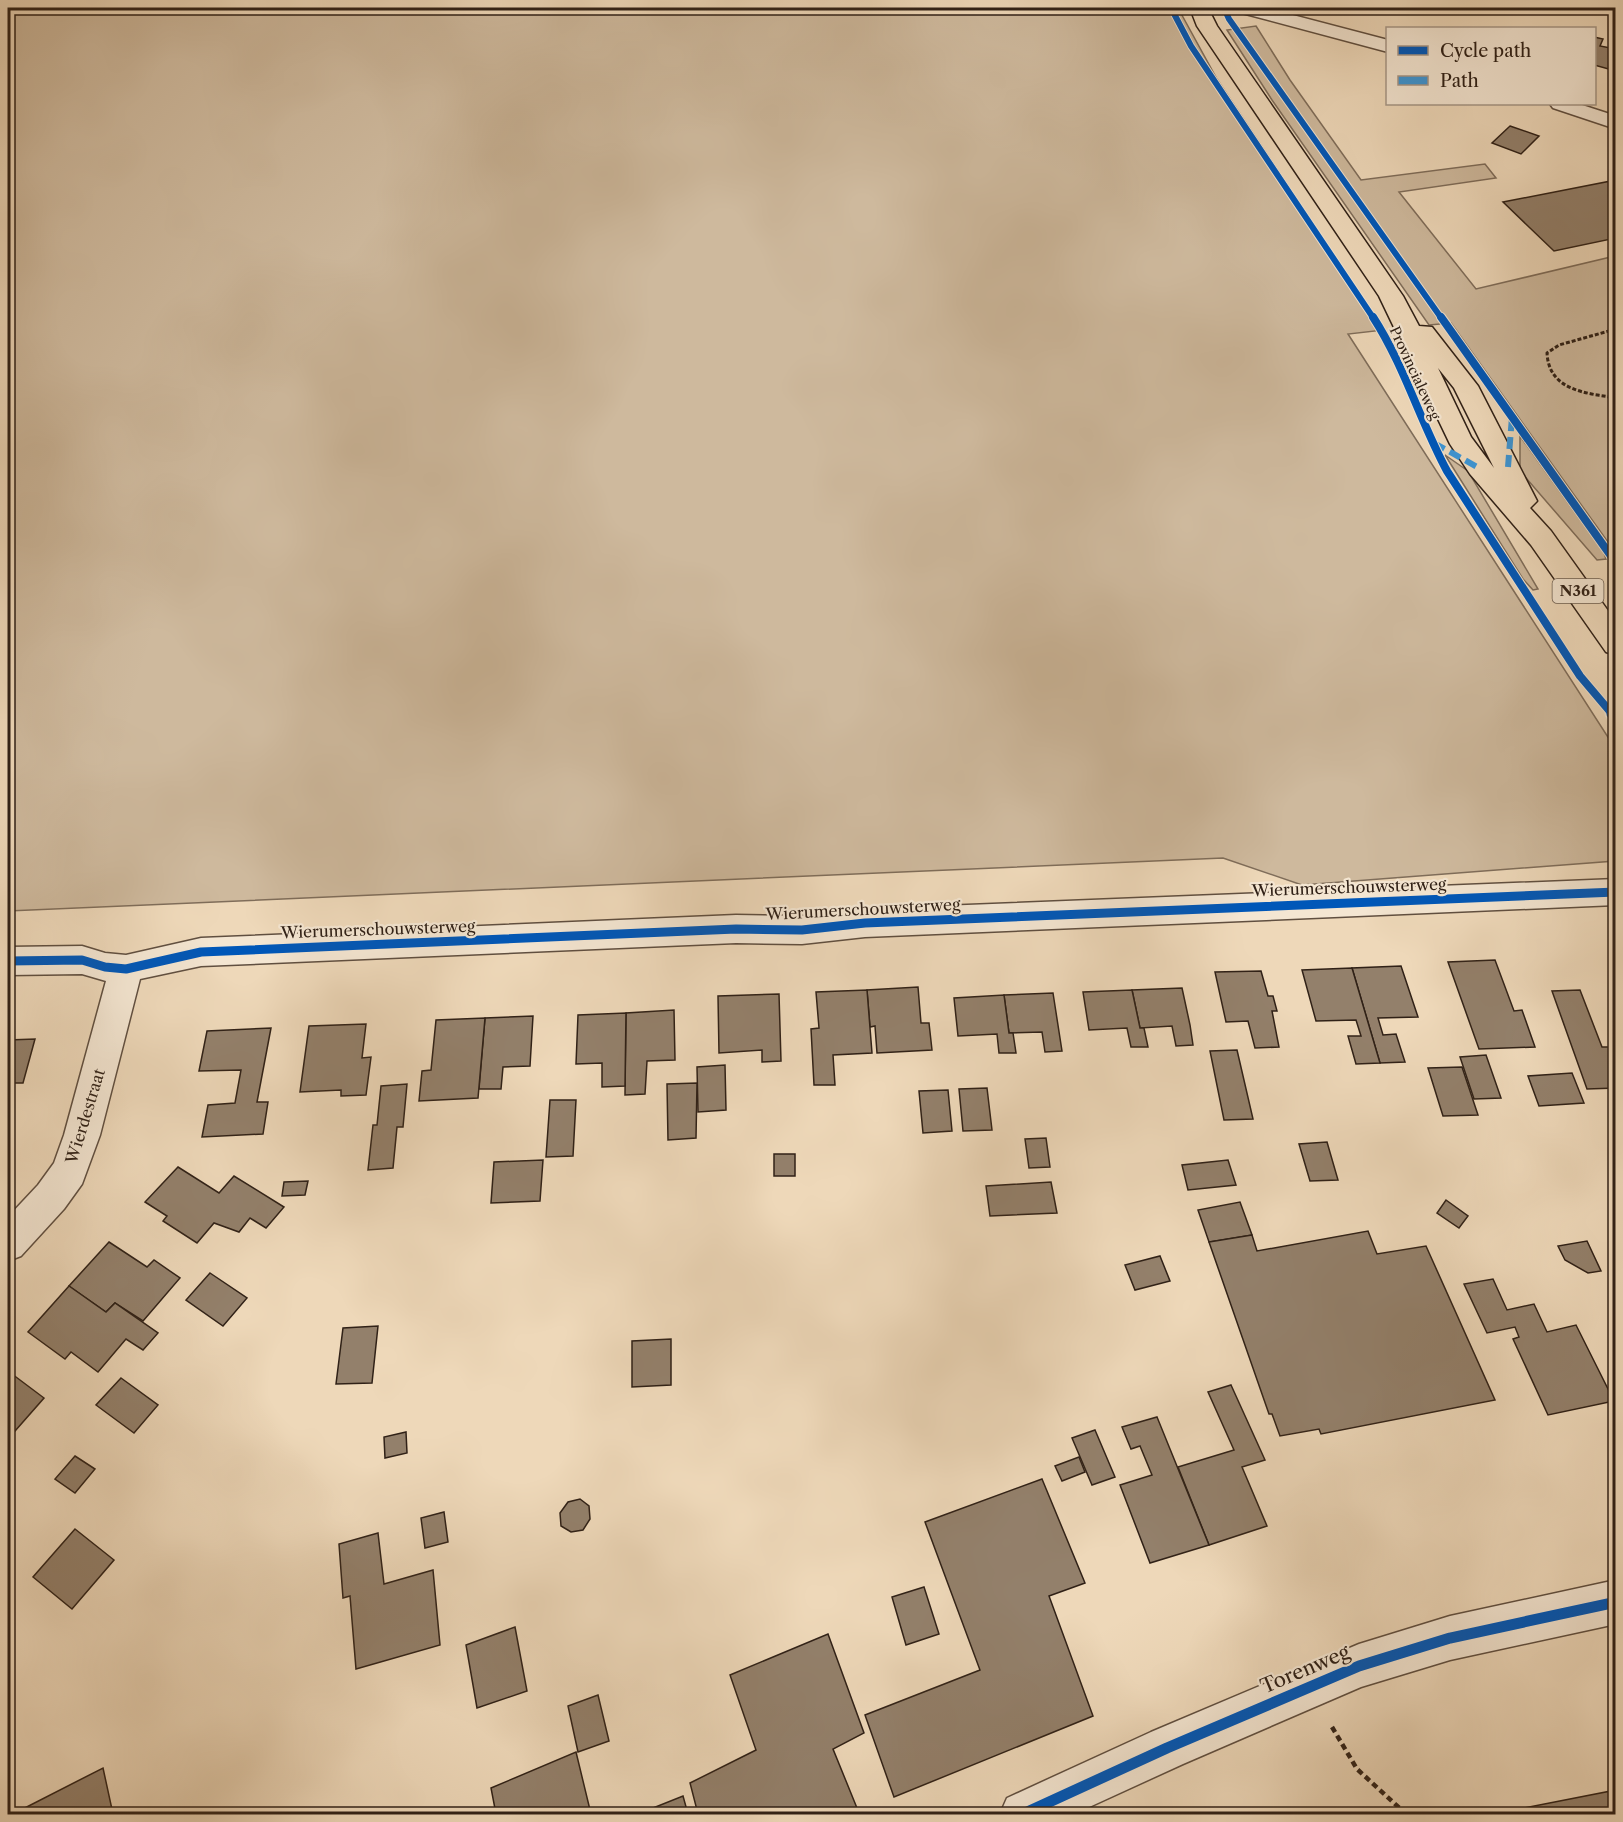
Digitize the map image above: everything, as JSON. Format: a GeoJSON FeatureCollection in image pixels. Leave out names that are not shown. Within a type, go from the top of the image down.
{"type":"FeatureCollection","features":[{"type":"Feature","properties":{"kind":"main road","name":"Provincialeweg"},"geometry":{"type":"LineString","coordinates":[[1199,8],[1207,26],[1391,296],[1459,438],[1479,468],[1542,538],[1616,645]]}},
{"type":"Feature","properties":{"kind":"street"},"geometry":{"type":"LineString","coordinates":[[1245,8],[1386,45]]}},
{"type":"Feature","properties":{"kind":"street"},"geometry":{"type":"LineString","coordinates":[[1563,105],[1616,123]]}},
{"type":"Feature","properties":{"kind":"street","name":"Wierumerschouwsterweg"},"geometry":{"type":"LineString","coordinates":[[8,961],[82,960],[105,967],[126,969],[201,952],[736,929],[802,930],[865,923],[1616,892]]}},
{"type":"Feature","properties":{"kind":"street","name":"Wierdestraat"},"geometry":{"type":"LineString","coordinates":[[8,1243],[51,1197],[69,1172],[82,1135],[126,969]]}},
{"type":"Feature","properties":{"kind":"street","name":"Torenweg"},"geometry":{"type":"LineString","coordinates":[[1023,1815],[1167,1748],[1359,1666],[1450,1638],[1616,1602]]}},
{"type":"Feature","properties":{"kind":"path"},"geometry":{"type":"LineString","coordinates":[[1616,328],[1559,345],[1547,353],[1546,361],[1550,371],[1567,386],[1616,398]]}},
{"type":"Feature","properties":{"kind":"path"},"geometry":{"type":"LineString","coordinates":[[1310,1686],[1357,1769],[1406,1815]]}},
{"type":"Feature","properties":{"kind":"shaded area"},"geometry":{"type":"Polygon","coordinates":[[[8,8],[1178,8],[1217,79],[1384,330],[1348,334],[1615,748],[1615,861],[1302,885],[1223,858],[8,911],[8,8]]]}},
{"type":"Feature","properties":{"kind":"shaded area"},"geometry":{"type":"Polygon","coordinates":[[[1256,26],[1290,80],[1361,180],[1485,164],[1496,178],[1399,192],[1476,289],[1615,256],[1615,552],[1451,323],[1429,325],[1272,100],[1227,30],[1256,26]]]}},
{"type":"Feature","properties":{"kind":"shaded area"},"geometry":{"type":"Polygon","coordinates":[[[1520,436],[1606,559],[1597,560],[1520,471],[1520,436]]]}},
{"type":"Feature","properties":{"kind":"shaded area"},"geometry":{"type":"Polygon","coordinates":[[[1445,455],[1468,471],[1538,589],[1533,590],[1523,579],[1445,455]]]}},
{"type":"Feature","properties":{"kind":"building"},"geometry":{"type":"Polygon","coordinates":[[[1596,37],[1603,39],[1600,46],[1616,49],[1616,71],[1596,66],[1596,37]]]}},
{"type":"Feature","properties":{"kind":"building"},"geometry":{"type":"Polygon","coordinates":[[[1510,126],[1539,136],[1521,154],[1492,143],[1510,126]]]}},
{"type":"Feature","properties":{"kind":"building"},"geometry":{"type":"Polygon","coordinates":[[[1616,180],[1616,238],[1554,251],[1503,202],[1616,180]]]}},
{"type":"Feature","properties":{"kind":"building"},"geometry":{"type":"Polygon","coordinates":[[[1495,960],[1514,1011],[1522,1010],[1535,1047],[1479,1049],[1448,962],[1495,960]]]}},
{"type":"Feature","properties":{"kind":"building"},"geometry":{"type":"Polygon","coordinates":[[[1401,966],[1418,1017],[1378,1018],[1383,1035],[1396,1034],[1405,1062],[1380,1063],[1352,968],[1401,966]]]}},
{"type":"Feature","properties":{"kind":"building"},"geometry":{"type":"Polygon","coordinates":[[[1352,968],[1380,1063],[1356,1064],[1348,1036],[1361,1036],[1356,1020],[1316,1021],[1302,970],[1352,968]]]}},
{"type":"Feature","properties":{"kind":"building"},"geometry":{"type":"Polygon","coordinates":[[[1261,971],[1268,996],[1273,996],[1277,1011],[1272,1011],[1279,1047],[1255,1048],[1248,1021],[1226,1022],[1215,972],[1261,971]]]}},
{"type":"Feature","properties":{"kind":"building"},"geometry":{"type":"Polygon","coordinates":[[[918,987],[921,1023],[929,1023],[932,1050],[877,1053],[875,1026],[870,1027],[867,990],[918,987]]]}},
{"type":"Feature","properties":{"kind":"building"},"geometry":{"type":"Polygon","coordinates":[[[1182,988],[1193,1045],[1176,1046],[1172,1026],[1140,1028],[1132,990],[1182,988]]]}},
{"type":"Feature","properties":{"kind":"building"},"geometry":{"type":"Polygon","coordinates":[[[867,990],[872,1053],[833,1055],[835,1085],[814,1085],[811,1029],[819,1028],[816,992],[867,990]]]}},
{"type":"Feature","properties":{"kind":"building"},"geometry":{"type":"Polygon","coordinates":[[[1132,990],[1140,1028],[1144,1028],[1148,1047],[1131,1047],[1127,1028],[1089,1030],[1083,992],[1132,990]]]}},
{"type":"Feature","properties":{"kind":"building"},"geometry":{"type":"Polygon","coordinates":[[[1580,990],[1602,1047],[1616,1047],[1616,1088],[1587,1089],[1552,991],[1580,990]]]}},
{"type":"Feature","properties":{"kind":"building"},"geometry":{"type":"Polygon","coordinates":[[[1053,993],[1062,1051],[1045,1052],[1042,1032],[1009,1033],[1004,995],[1053,993]]]}},
{"type":"Feature","properties":{"kind":"building"},"geometry":{"type":"Polygon","coordinates":[[[779,994],[781,1061],[762,1062],[762,1050],[719,1053],[718,996],[779,994]]]}},
{"type":"Feature","properties":{"kind":"building"},"geometry":{"type":"Polygon","coordinates":[[[1004,995],[1009,1033],[1013,1033],[1016,1053],[999,1053],[997,1034],[958,1036],[954,998],[1004,995]]]}},
{"type":"Feature","properties":{"kind":"building"},"geometry":{"type":"Polygon","coordinates":[[[674,1010],[675,1060],[647,1061],[645,1094],[625,1095],[626,1013],[674,1010]]]}},
{"type":"Feature","properties":{"kind":"building"},"geometry":{"type":"Polygon","coordinates":[[[626,1013],[625,1086],[602,1087],[602,1063],[576,1064],[578,1015],[626,1013]]]}},
{"type":"Feature","properties":{"kind":"building"},"geometry":{"type":"Polygon","coordinates":[[[533,1016],[530,1066],[503,1067],[501,1089],[479,1089],[485,1018],[533,1016]]]}},
{"type":"Feature","properties":{"kind":"building"},"geometry":{"type":"Polygon","coordinates":[[[485,1018],[478,1098],[419,1101],[422,1071],[431,1070],[436,1020],[485,1018]]]}},
{"type":"Feature","properties":{"kind":"building"},"geometry":{"type":"Polygon","coordinates":[[[366,1024],[362,1058],[371,1057],[366,1095],[341,1096],[341,1090],[300,1092],[309,1026],[366,1024]]]}},
{"type":"Feature","properties":{"kind":"building"},"geometry":{"type":"Polygon","coordinates":[[[271,1028],[257,1102],[268,1102],[263,1134],[202,1137],[208,1105],[235,1103],[241,1070],[199,1071],[207,1031],[271,1028]]]}},
{"type":"Feature","properties":{"kind":"building"},"geometry":{"type":"Polygon","coordinates":[[[35,1039],[23,1083],[8,1083],[8,1040],[35,1039]]]}},
{"type":"Feature","properties":{"kind":"building"},"geometry":{"type":"Polygon","coordinates":[[[1237,1050],[1253,1119],[1224,1120],[1210,1051],[1237,1050]]]}},
{"type":"Feature","properties":{"kind":"building"},"geometry":{"type":"Polygon","coordinates":[[[1486,1055],[1501,1098],[1474,1099],[1460,1057],[1486,1055]]]}},
{"type":"Feature","properties":{"kind":"building"},"geometry":{"type":"Polygon","coordinates":[[[725,1065],[726,1110],[698,1112],[697,1067],[725,1065]]]}},
{"type":"Feature","properties":{"kind":"building"},"geometry":{"type":"Polygon","coordinates":[[[1462,1067],[1478,1115],[1443,1116],[1428,1068],[1462,1067]]]}},
{"type":"Feature","properties":{"kind":"building"},"geometry":{"type":"Polygon","coordinates":[[[1572,1073],[1584,1103],[1539,1106],[1528,1076],[1572,1073]]]}},
{"type":"Feature","properties":{"kind":"building"},"geometry":{"type":"Polygon","coordinates":[[[697,1083],[696,1138],[668,1140],[667,1084],[697,1083]]]}},
{"type":"Feature","properties":{"kind":"building"},"geometry":{"type":"Polygon","coordinates":[[[407,1084],[403,1127],[397,1127],[393,1168],[368,1170],[373,1125],[377,1125],[381,1086],[407,1084]]]}},
{"type":"Feature","properties":{"kind":"building"},"geometry":{"type":"Polygon","coordinates":[[[987,1088],[992,1130],[963,1131],[959,1089],[987,1088]]]}},
{"type":"Feature","properties":{"kind":"building"},"geometry":{"type":"Polygon","coordinates":[[[948,1090],[952,1131],[923,1133],[919,1091],[948,1090]]]}},
{"type":"Feature","properties":{"kind":"building"},"geometry":{"type":"Polygon","coordinates":[[[550,1100],[576,1100],[573,1156],[546,1157],[550,1100]]]}},
{"type":"Feature","properties":{"kind":"building"},"geometry":{"type":"Polygon","coordinates":[[[1046,1138],[1050,1167],[1029,1168],[1025,1139],[1046,1138]]]}},
{"type":"Feature","properties":{"kind":"building"},"geometry":{"type":"Polygon","coordinates":[[[1327,1142],[1338,1180],[1310,1181],[1299,1144],[1327,1142]]]}},
{"type":"Feature","properties":{"kind":"building"},"geometry":{"type":"Polygon","coordinates":[[[774,1154],[795,1154],[795,1176],[774,1176],[774,1154]]]}},
{"type":"Feature","properties":{"kind":"building"},"geometry":{"type":"Polygon","coordinates":[[[543,1160],[540,1201],[491,1203],[494,1162],[543,1160]]]}},
{"type":"Feature","properties":{"kind":"building"},"geometry":{"type":"Polygon","coordinates":[[[1228,1160],[1236,1185],[1188,1190],[1182,1165],[1228,1160]]]}},
{"type":"Feature","properties":{"kind":"building"},"geometry":{"type":"Polygon","coordinates":[[[178,1167],[219,1193],[234,1176],[284,1207],[266,1228],[250,1218],[239,1232],[214,1223],[197,1243],[163,1221],[167,1216],[145,1202],[178,1167]]]}},
{"type":"Feature","properties":{"kind":"building"},"geometry":{"type":"Polygon","coordinates":[[[308,1181],[305,1195],[282,1196],[284,1182],[308,1181]]]}},
{"type":"Feature","properties":{"kind":"building"},"geometry":{"type":"Polygon","coordinates":[[[1051,1182],[1057,1213],[990,1216],[986,1186],[1051,1182]]]}},
{"type":"Feature","properties":{"kind":"building"},"geometry":{"type":"Polygon","coordinates":[[[1446,1200],[1468,1216],[1459,1228],[1437,1213],[1446,1200]]]}},
{"type":"Feature","properties":{"kind":"building"},"geometry":{"type":"Polygon","coordinates":[[[1240,1202],[1252,1235],[1209,1242],[1198,1210],[1240,1202]]]}},
{"type":"Feature","properties":{"kind":"building"},"geometry":{"type":"Polygon","coordinates":[[[1368,1231],[1377,1254],[1426,1246],[1495,1400],[1321,1434],[1319,1429],[1280,1436],[1272,1414],[1269,1414],[1209,1242],[1252,1235],[1257,1251],[1368,1231]]]}},
{"type":"Feature","properties":{"kind":"building"},"geometry":{"type":"Polygon","coordinates":[[[1587,1241],[1601,1271],[1588,1273],[1565,1260],[1558,1246],[1587,1241]]]}},
{"type":"Feature","properties":{"kind":"building"},"geometry":{"type":"Polygon","coordinates":[[[109,1242],[147,1267],[154,1260],[180,1278],[143,1321],[115,1303],[106,1312],[69,1286],[109,1242]]]}},
{"type":"Feature","properties":{"kind":"building"},"geometry":{"type":"Polygon","coordinates":[[[1160,1256],[1170,1281],[1135,1290],[1125,1265],[1160,1256]]]}},
{"type":"Feature","properties":{"kind":"building"},"geometry":{"type":"Polygon","coordinates":[[[210,1273],[247,1298],[223,1326],[186,1300],[210,1273]]]}},
{"type":"Feature","properties":{"kind":"building"},"geometry":{"type":"Polygon","coordinates":[[[1493,1279],[1507,1310],[1534,1304],[1547,1332],[1576,1325],[1614,1401],[1548,1415],[1513,1339],[1519,1337],[1515,1327],[1487,1333],[1464,1284],[1493,1279]]]}},
{"type":"Feature","properties":{"kind":"building"},"geometry":{"type":"Polygon","coordinates":[[[69,1286],[106,1312],[115,1303],[158,1333],[143,1350],[126,1339],[98,1372],[71,1352],[65,1359],[28,1332],[69,1286]]]}},
{"type":"Feature","properties":{"kind":"building"},"geometry":{"type":"Polygon","coordinates":[[[378,1326],[372,1383],[336,1384],[343,1328],[378,1326]]]}},
{"type":"Feature","properties":{"kind":"building"},"geometry":{"type":"Polygon","coordinates":[[[671,1339],[671,1385],[632,1387],[632,1341],[671,1339]]]}},
{"type":"Feature","properties":{"kind":"building"},"geometry":{"type":"Polygon","coordinates":[[[8,1371],[44,1398],[8,1439],[8,1371]]]}},
{"type":"Feature","properties":{"kind":"building"},"geometry":{"type":"Polygon","coordinates":[[[121,1378],[158,1405],[134,1433],[96,1405],[121,1378]]]}},
{"type":"Feature","properties":{"kind":"building"},"geometry":{"type":"Polygon","coordinates":[[[1231,1385],[1265,1460],[1242,1467],[1267,1526],[1209,1545],[1178,1467],[1234,1450],[1208,1392],[1231,1385]]]}},
{"type":"Feature","properties":{"kind":"building"},"geometry":{"type":"Polygon","coordinates":[[[1157,1417],[1209,1545],[1150,1563],[1120,1485],[1152,1475],[1140,1446],[1131,1449],[1122,1427],[1157,1417]]]}},
{"type":"Feature","properties":{"kind":"building"},"geometry":{"type":"Polygon","coordinates":[[[1095,1430],[1115,1477],[1092,1485],[1072,1438],[1095,1430]]]}},
{"type":"Feature","properties":{"kind":"building"},"geometry":{"type":"Polygon","coordinates":[[[406,1432],[407,1453],[385,1458],[384,1437],[406,1432]]]}},
{"type":"Feature","properties":{"kind":"building"},"geometry":{"type":"Polygon","coordinates":[[[75,1456],[95,1469],[75,1493],[55,1479],[75,1456]]]}},
{"type":"Feature","properties":{"kind":"building"},"geometry":{"type":"Polygon","coordinates":[[[1079,1457],[1085,1472],[1062,1481],[1055,1466],[1079,1457]]]}},
{"type":"Feature","properties":{"kind":"building"},"geometry":{"type":"Polygon","coordinates":[[[1042,1479],[1085,1583],[1049,1596],[1093,1716],[894,1797],[865,1715],[980,1670],[925,1522],[1042,1479]]]}},
{"type":"Feature","properties":{"kind":"building"},"geometry":{"type":"Polygon","coordinates":[[[580,1499],[589,1506],[590,1519],[583,1530],[571,1532],[561,1526],[560,1513],[568,1502],[580,1499]]]}},
{"type":"Feature","properties":{"kind":"building"},"geometry":{"type":"Polygon","coordinates":[[[444,1512],[448,1542],[425,1548],[421,1518],[444,1512]]]}},
{"type":"Feature","properties":{"kind":"building"},"geometry":{"type":"Polygon","coordinates":[[[75,1529],[114,1560],[72,1609],[33,1577],[75,1529]]]}},
{"type":"Feature","properties":{"kind":"building"},"geometry":{"type":"Polygon","coordinates":[[[378,1533],[384,1584],[433,1570],[440,1645],[356,1669],[350,1596],[343,1598],[339,1544],[378,1533]]]}},
{"type":"Feature","properties":{"kind":"building"},"geometry":{"type":"Polygon","coordinates":[[[924,1587],[939,1634],[906,1645],[892,1597],[924,1587]]]}},
{"type":"Feature","properties":{"kind":"building"},"geometry":{"type":"Polygon","coordinates":[[[515,1627],[527,1691],[477,1708],[466,1645],[515,1627]]]}},
{"type":"Feature","properties":{"kind":"building"},"geometry":{"type":"Polygon","coordinates":[[[828,1634],[864,1733],[833,1749],[859,1813],[698,1814],[690,1783],[756,1750],[730,1675],[828,1634]]]}},
{"type":"Feature","properties":{"kind":"building"},"geometry":{"type":"Polygon","coordinates":[[[598,1695],[609,1741],[578,1752],[568,1706],[598,1695]]]}},
{"type":"Feature","properties":{"kind":"building"},"geometry":{"type":"Polygon","coordinates":[[[576,1752],[591,1814],[496,1814],[491,1788],[576,1752]]]}},
{"type":"Feature","properties":{"kind":"building"},"geometry":{"type":"Polygon","coordinates":[[[103,1768],[113,1814],[13,1814],[103,1768]]]}},
{"type":"Feature","properties":{"kind":"building"},"geometry":{"type":"Polygon","coordinates":[[[1616,1790],[1616,1814],[1510,1814],[1509,1811],[1616,1790]]]}},
{"type":"Feature","properties":{"kind":"building"},"geometry":{"type":"Polygon","coordinates":[[[683,1796],[688,1814],[638,1814],[683,1796]]]}},
{"type":"Feature","properties":{"kind":"marked path"},"geometry":{"type":"LineString","coordinates":[[1508,467],[1512,417]]}},
{"type":"Feature","properties":{"kind":"marked path"},"geometry":{"type":"LineString","coordinates":[[1434,443],[1479,468]]}},
{"type":"Feature","properties":{"kind":"cycle path"},"geometry":{"type":"LineString","coordinates":[[1171,8],[1191,46],[1389,342],[1431,441],[1447,471],[1580,676],[1616,719]]}},
{"type":"Feature","properties":{"kind":"cycle path"},"geometry":{"type":"LineString","coordinates":[[1224,8],[1229,19],[1616,563]]}},
{"type":"Feature","properties":{"kind":"cycle path"},"geometry":{"type":"LineString","coordinates":[[8,961],[82,960],[105,967],[126,969],[201,952],[736,929],[802,930],[865,923],[1616,892]]}},
{"type":"Feature","properties":{"kind":"cycle path"},"geometry":{"type":"LineString","coordinates":[[1023,1814],[1167,1748],[1359,1666],[1450,1638],[1616,1602]]}}]}
